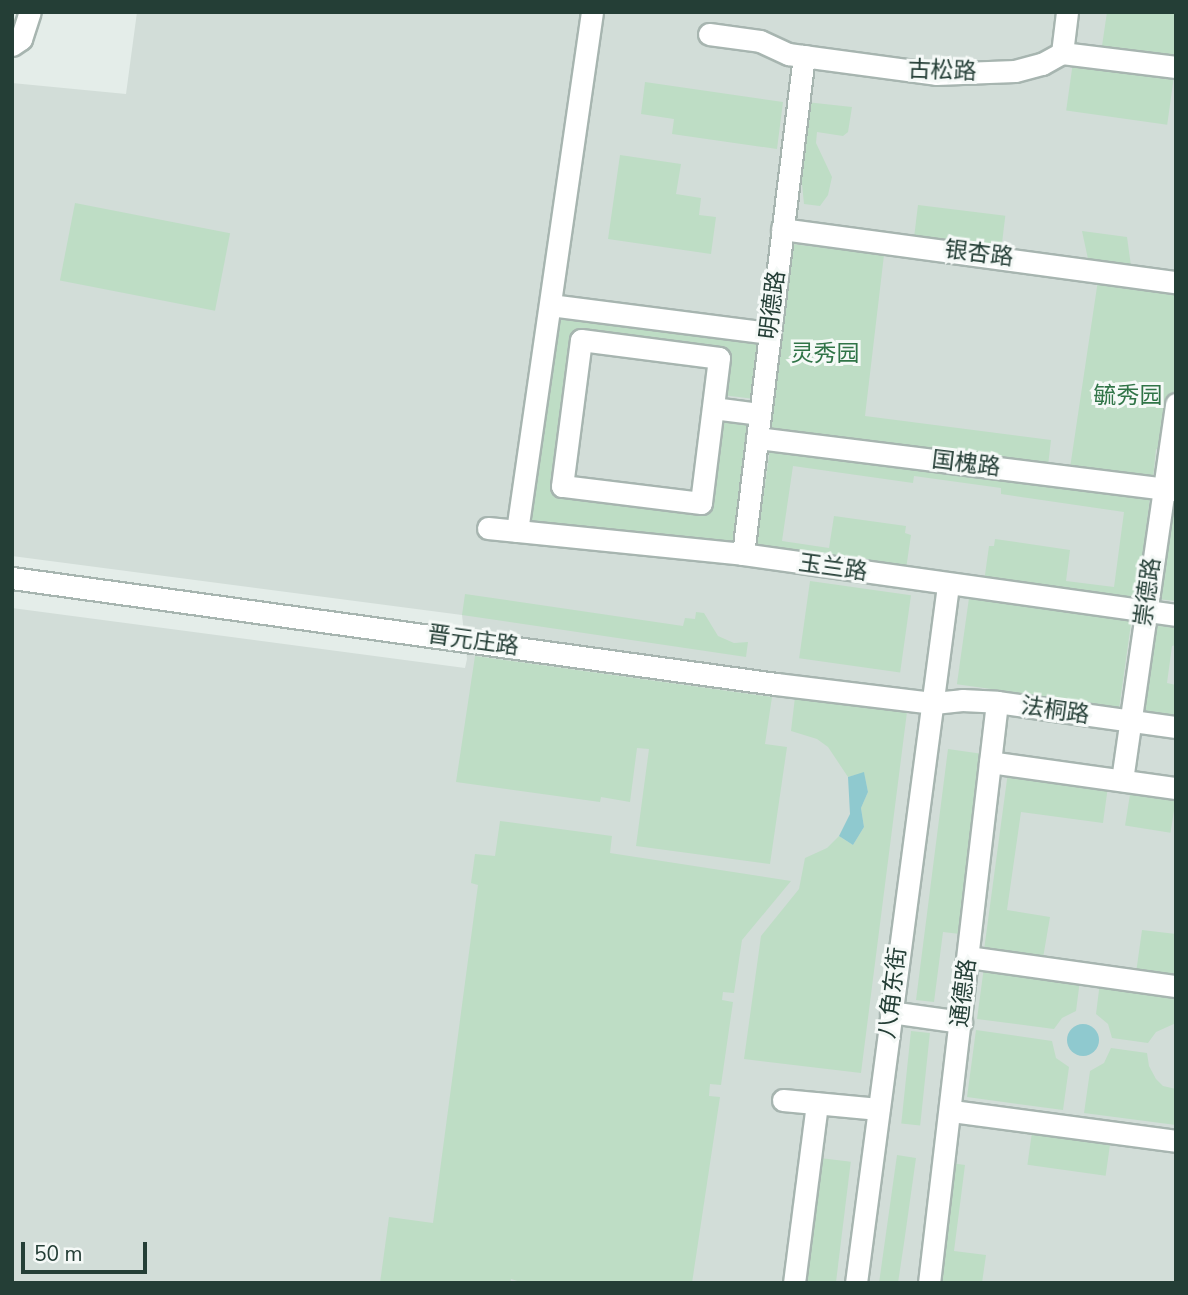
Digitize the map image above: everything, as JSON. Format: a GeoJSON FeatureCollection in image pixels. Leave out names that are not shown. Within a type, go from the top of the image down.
{"type":"FeatureCollection","features":[{"type":"Feature","properties":{"kind":"street"},"geometry":{"type":"LineString","coordinates":[[12,45],[21,39],[30,12]]}},
{"type":"Feature","properties":{"kind":"street"},"geometry":{"type":"LineString","coordinates":[[517,531],[592,12]]}},
{"type":"Feature","properties":{"kind":"street"},"geometry":{"type":"LineString","coordinates":[[1067,12],[1062,53],[1176,67]]}},
{"type":"Feature","properties":{"kind":"street","name":"古松路"},"geometry":{"type":"LineString","coordinates":[[709,34],[760,41],[788,54],[936,74],[1015,71],[1042,64],[1062,53]]}},
{"type":"Feature","properties":{"kind":"street","name":"明德路"},"geometry":{"type":"LineString","coordinates":[[743,554],[804,56]]}},
{"type":"Feature","properties":{"kind":"street","name":"银杏路"},"geometry":{"type":"LineString","coordinates":[[782,229],[1176,282]]}},
{"type":"Feature","properties":{"kind":"street"},"geometry":{"type":"LineString","coordinates":[[550,305],[769,333]]}},
{"type":"Feature","properties":{"kind":"street"},"geometry":{"type":"LineString","coordinates":[[581,340],[719,358],[713,408],[701,503],[562,486],[581,340]]}},
{"type":"Feature","properties":{"kind":"street","name":"崇德路"},"geometry":{"type":"LineString","coordinates":[[1122,780],[1145,611],[1170,490],[1176,404]]}},
{"type":"Feature","properties":{"kind":"street"},"geometry":{"type":"LineString","coordinates":[[713,408],[759,414]]}},
{"type":"Feature","properties":{"kind":"street","name":"国槐路"},"geometry":{"type":"LineString","coordinates":[[757,438],[1170,490]]}},
{"type":"Feature","properties":{"kind":"street","name":"玉兰路"},"geometry":{"type":"LineString","coordinates":[[488,528],[743,554],[1176,615]]}},
{"type":"Feature","properties":{"kind":"street","name":"晋元庄路"},"geometry":{"type":"LineString","coordinates":[[12,578],[934,703]]}},
{"type":"Feature","properties":{"kind":"street","name":"八角东街"},"geometry":{"type":"LineString","coordinates":[[856,1283],[948,585]]}},
{"type":"Feature","properties":{"kind":"street","name":"法桐路"},"geometry":{"type":"LineString","coordinates":[[934,703],[962,700],[997,702],[1176,727]]}},
{"type":"Feature","properties":{"kind":"street","name":"通德路"},"geometry":{"type":"LineString","coordinates":[[929,1283],[997,702]]}},
{"type":"Feature","properties":{"kind":"street"},"geometry":{"type":"LineString","coordinates":[[990,762],[1176,789]]}},
{"type":"Feature","properties":{"kind":"street"},"geometry":{"type":"LineString","coordinates":[[969,957],[1176,986]]}},
{"type":"Feature","properties":{"kind":"street"},"geometry":{"type":"LineString","coordinates":[[891,1012],[961,1022]]}},
{"type":"Feature","properties":{"kind":"street"},"geometry":{"type":"LineString","coordinates":[[783,1100],[879,1109]]}},
{"type":"Feature","properties":{"kind":"street"},"geometry":{"type":"LineString","coordinates":[[794,1283],[817,1103]]}},
{"type":"Feature","properties":{"kind":"street"},"geometry":{"type":"LineString","coordinates":[[951,1111],[1176,1140]]}},
{"type":"Feature","properties":{"kind":"shaded area"},"geometry":{"type":"Polygon","coordinates":[[[137,12],[1176,12],[1176,1283],[12,1283],[12,608],[465,668],[467,659],[462,615],[12,556],[12,83],[126,94],[137,12]]]}},
{"type":"Feature","properties":{"kind":"green space"},"geometry":{"type":"Polygon","coordinates":[[[1107,12],[1176,12],[1176,56],[1102,46],[1107,12]]]}},
{"type":"Feature","properties":{"kind":"green space"},"geometry":{"type":"Polygon","coordinates":[[[1073,62],[1174,76],[1167,125],[1066,111],[1073,62]]]}},
{"type":"Feature","properties":{"kind":"green space"},"geometry":{"type":"Polygon","coordinates":[[[645,82],[783,102],[777,149],[672,134],[674,119],[641,114],[645,82]]]}},
{"type":"Feature","properties":{"kind":"green space"},"geometry":{"type":"Polygon","coordinates":[[[806,102],[852,107],[848,132],[843,136],[817,132],[816,143],[832,177],[828,195],[820,206],[804,204],[800,164],[806,102]]]}},
{"type":"Feature","properties":{"kind":"green space"},"geometry":{"type":"Polygon","coordinates":[[[620,155],[681,164],[676,194],[701,198],[699,215],[716,217],[711,254],[608,239],[620,155]]]}},
{"type":"Feature","properties":{"kind":"green space"},"geometry":{"type":"Polygon","coordinates":[[[75,203],[230,233],[215,311],[60,281],[75,203]]]}},
{"type":"Feature","properties":{"kind":"green space"},"geometry":{"type":"Polygon","coordinates":[[[918,205],[1005,216],[1001,248],[914,238],[918,205]]]}},
{"type":"Feature","properties":{"kind":"green space"},"geometry":{"type":"Polygon","coordinates":[[[1082,231],[1127,237],[1131,266],[1088,259],[1082,231]]]}},
{"type":"Feature","properties":{"kind":"green space","name":"灵秀园"},"geometry":{"type":"Polygon","coordinates":[[[792,244],[884,255],[865,416],[1051,440],[1048,466],[769,430],[792,244]]]}},
{"type":"Feature","properties":{"kind":"green space","name":"毓秀园"},"geometry":{"type":"Polygon","coordinates":[[[1098,280],[1176,292],[1176,452],[1156,449],[1153,479],[1070,468],[1098,280]]]}},
{"type":"Feature","properties":{"kind":"green space"},"geometry":{"type":"Polygon","coordinates":[[[554,310],[763,339],[755,399],[722,395],[726,353],[576,334],[555,492],[706,509],[718,416],[752,421],[737,548],[523,526],[554,310]]]}},
{"type":"Feature","properties":{"kind":"green space"},"geometry":{"type":"Polygon","coordinates":[[[770,449],[1150,498],[1137,603],[984,582],[989,546],[994,546],[995,539],[1070,550],[1066,581],[1114,587],[1124,512],[1001,494],[1001,488],[914,476],[913,483],[793,466],[782,541],[829,548],[834,516],[906,526],[905,533],[911,535],[906,569],[756,547],[770,449]]]}},
{"type":"Feature","properties":{"kind":"green space"},"geometry":{"type":"Polygon","coordinates":[[[1169,496],[1176,497],[1176,601],[1157,599],[1169,496]]]}},
{"type":"Feature","properties":{"kind":"green space"},"geometry":{"type":"Polygon","coordinates":[[[810,581],[911,595],[900,672],[799,658],[810,581]]]}},
{"type":"Feature","properties":{"kind":"green space"},"geometry":{"type":"Polygon","coordinates":[[[465,594],[683,626],[685,618],[695,619],[696,612],[704,613],[718,636],[734,643],[748,642],[746,657],[462,615],[465,594]]]}},
{"type":"Feature","properties":{"kind":"green space"},"geometry":{"type":"Polygon","coordinates":[[[969,598],[1131,621],[1119,707],[957,684],[969,598]]]}},
{"type":"Feature","properties":{"kind":"green space"},"geometry":{"type":"Polygon","coordinates":[[[1151,625],[1176,628],[1176,645],[1172,646],[1167,683],[1176,685],[1176,715],[1140,710],[1151,625]]]}},
{"type":"Feature","properties":{"kind":"green space"},"geometry":{"type":"Polygon","coordinates":[[[475,656],[772,697],[765,744],[787,747],[770,864],[636,846],[649,749],[637,748],[630,802],[601,797],[600,802],[456,782],[475,656]]]}},
{"type":"Feature","properties":{"kind":"green space"},"geometry":{"type":"Polygon","coordinates":[[[795,697],[907,712],[861,1073],[744,1059],[761,936],[799,889],[805,858],[827,848],[839,836],[853,845],[864,827],[861,808],[868,792],[864,773],[848,777],[828,747],[817,739],[791,731],[795,697]]]}},
{"type":"Feature","properties":{"kind":"green space"},"geometry":{"type":"Polygon","coordinates":[[[948,749],[983,754],[960,934],[943,932],[934,1002],[916,1000],[948,749]]]}},
{"type":"Feature","properties":{"kind":"green space"},"geometry":{"type":"Polygon","coordinates":[[[1008,772],[1108,786],[1103,823],[1021,812],[1007,910],[1050,917],[1043,958],[984,950],[1008,772]]]}},
{"type":"Feature","properties":{"kind":"green space"},"geometry":{"type":"Polygon","coordinates":[[[1131,788],[1176,795],[1170,833],[1125,826],[1131,788]]]}},
{"type":"Feature","properties":{"kind":"green space"},"geometry":{"type":"Polygon","coordinates":[[[500,821],[612,836],[610,853],[791,881],[742,940],[734,993],[723,992],[722,1000],[733,1002],[721,1085],[710,1084],[709,1096],[720,1097],[692,1283],[524,1283],[511,1279],[510,1283],[380,1283],[389,1217],[433,1223],[478,885],[471,883],[475,854],[495,856],[500,821]]]}},
{"type":"Feature","properties":{"kind":"green space"},"geometry":{"type":"Polygon","coordinates":[[[1142,930],[1176,934],[1176,978],[1136,973],[1142,930]]]}},
{"type":"Feature","properties":{"kind":"green space"},"geometry":{"type":"Polygon","coordinates":[[[984,967],[1080,980],[1076,1011],[1062,1018],[1054,1029],[977,1019],[984,967]]]}},
{"type":"Feature","properties":{"kind":"green space"},"geometry":{"type":"Polygon","coordinates":[[[1100,982],[1176,993],[1176,1023],[1156,1032],[1148,1043],[1112,1038],[1108,1024],[1096,1014],[1100,982]]]}},
{"type":"Feature","properties":{"kind":"green space"},"geometry":{"type":"Polygon","coordinates":[[[976,1030],[1052,1041],[1056,1058],[1069,1067],[1063,1110],[967,1097],[976,1030]]]}},
{"type":"Feature","properties":{"kind":"green space"},"geometry":{"type":"Polygon","coordinates":[[[911,1031],[930,1033],[920,1125],[901,1123],[911,1031]]]}},
{"type":"Feature","properties":{"kind":"green space"},"geometry":{"type":"Polygon","coordinates":[[[1111,1048],[1147,1053],[1149,1066],[1156,1079],[1163,1086],[1176,1089],[1176,1125],[1084,1113],[1090,1071],[1104,1063],[1111,1048]]]}},
{"type":"Feature","properties":{"kind":"green space"},"geometry":{"type":"Polygon","coordinates":[[[1032,1132],[1110,1143],[1106,1176],[1027,1165],[1032,1132]]]}},
{"type":"Feature","properties":{"kind":"green space"},"geometry":{"type":"Polygon","coordinates":[[[897,1155],[916,1158],[898,1283],[879,1283],[897,1155]]]}},
{"type":"Feature","properties":{"kind":"green space"},"geometry":{"type":"Polygon","coordinates":[[[820,1158],[851,1162],[836,1283],[805,1283],[820,1158]]]}},
{"type":"Feature","properties":{"kind":"green space"},"geometry":{"type":"Polygon","coordinates":[[[951,1163],[965,1165],[954,1251],[986,1255],[982,1283],[935,1283],[951,1163]]]}},
{"type":"Feature","properties":{"kind":"water"},"geometry":{"type":"Polygon","coordinates":[[[864,772],[868,792],[861,808],[864,827],[853,845],[839,836],[850,814],[848,777],[864,772]]]}},
{"type":"Feature","properties":{"kind":"water"},"geometry":{"type":"Polygon","coordinates":[[[1083,1024],[1094,1029],[1099,1040],[1094,1051],[1083,1056],[1072,1051],[1067,1040],[1072,1029],[1083,1024]]]}}]}
